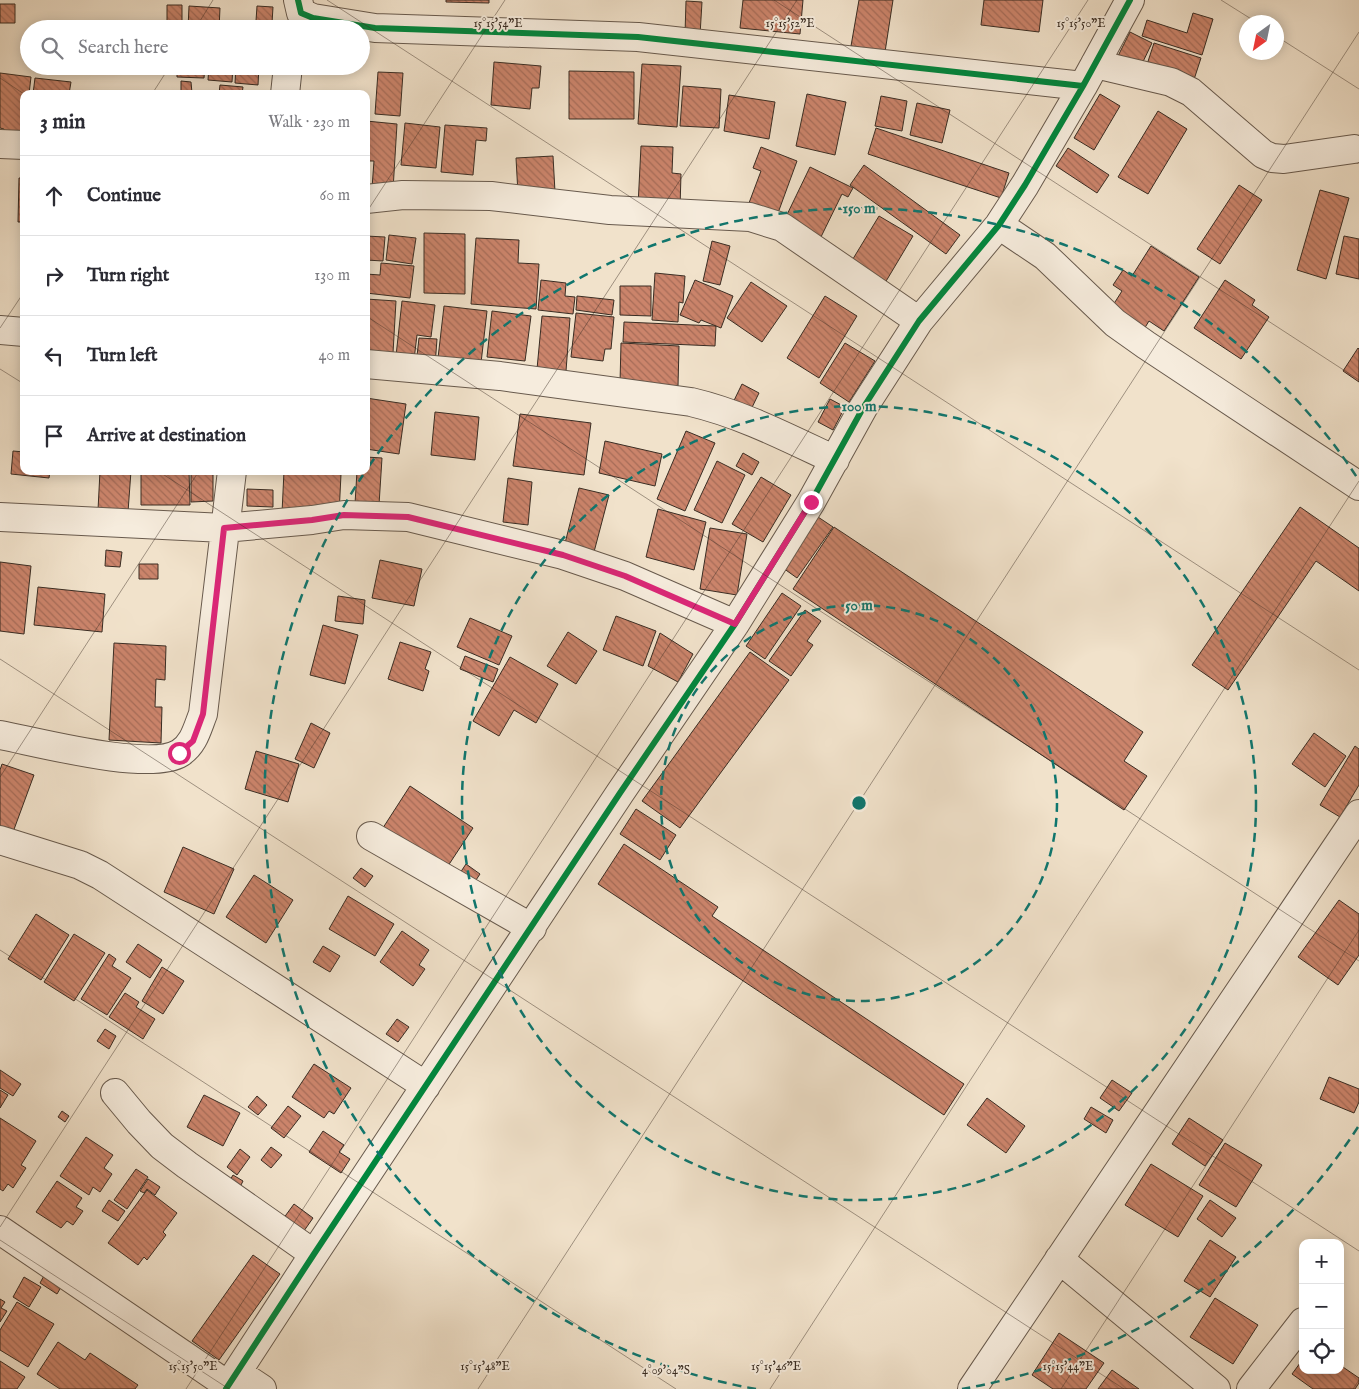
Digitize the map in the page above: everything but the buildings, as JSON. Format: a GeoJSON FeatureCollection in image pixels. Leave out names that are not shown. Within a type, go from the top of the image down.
{"type":"FeatureCollection","features":[{"type":"Feature","properties":{"kind":"street"},"geometry":{"type":"LineString","coordinates":[[295,20],[298,0]]}},
{"type":"Feature","properties":{"kind":"street"},"geometry":{"type":"LineString","coordinates":[[298,0],[301,13],[325,20]]}},
{"type":"Feature","properties":{"kind":"street"},"geometry":{"type":"LineString","coordinates":[[231,1383],[314,1254],[620,793],[735,624],[811,502],[863,408],[919,321],[999,224],[1025,185],[1130,0]]}},
{"type":"Feature","properties":{"kind":"street"},"geometry":{"type":"LineString","coordinates":[[370,27],[638,37],[1171,82],[1181,86],[1263,154],[1272,158],[1284,159],[1354,149]]}},
{"type":"Feature","properties":{"kind":"street"},"geometry":{"type":"LineString","coordinates":[[285,90],[287,75]]}},
{"type":"Feature","properties":{"kind":"street"},"geometry":{"type":"LineString","coordinates":[[0,144],[20,145]]}},
{"type":"Feature","properties":{"kind":"street"},"geometry":{"type":"LineString","coordinates":[[370,199],[403,195],[491,196],[610,210],[750,217],[782,227],[919,321]]}},
{"type":"Feature","properties":{"kind":"street"},"geometry":{"type":"LineString","coordinates":[[999,224],[1045,256],[1116,323],[1146,346],[1359,486]]}},
{"type":"Feature","properties":{"kind":"street"},"geometry":{"type":"LineString","coordinates":[[0,330],[20,332]]}},
{"type":"Feature","properties":{"kind":"street"},"geometry":{"type":"LineString","coordinates":[[370,364],[500,376],[691,402],[721,409],[751,421],[835,460]]}},
{"type":"Feature","properties":{"kind":"street"},"geometry":{"type":"LineString","coordinates":[[0,735],[114,757],[152,760],[179,753],[193,741],[203,714],[231,475]]}},
{"type":"Feature","properties":{"kind":"street"},"geometry":{"type":"LineString","coordinates":[[0,517],[224,528],[312,520],[344,515],[408,517],[563,555],[625,576],[735,624]]}},
{"type":"Feature","properties":{"kind":"street"},"geometry":{"type":"LineString","coordinates":[[972,1389],[1359,814]]}},
{"type":"Feature","properties":{"kind":"street"},"geometry":{"type":"LineString","coordinates":[[371,836],[532,928]]}},
{"type":"Feature","properties":{"kind":"street"},"geometry":{"type":"LineString","coordinates":[[0,840],[80,865],[100,875],[426,1086]]}},
{"type":"Feature","properties":{"kind":"street"},"geometry":{"type":"LineString","coordinates":[[115,1093],[162,1146],[314,1254]]}},
{"type":"Feature","properties":{"kind":"street"},"geometry":{"type":"LineString","coordinates":[[0,1230],[231,1383],[262,1389]]}},
{"type":"Feature","properties":{"kind":"street"},"geometry":{"type":"LineString","coordinates":[[1059,1260],[1216,1389]]}},
{"type":"Feature","properties":{"kind":"street"},"geometry":{"type":"LineString","coordinates":[[1251,1389],[1299,1327]]}},
{"type":"Feature","properties":{"kind":"cycle path"},"geometry":{"type":"LineString","coordinates":[[298,0],[301,13],[325,20]]}},
{"type":"Feature","properties":{"kind":"cycle path"},"geometry":{"type":"LineString","coordinates":[[226,1389],[620,793],[735,624],[811,502],[863,408],[919,321],[999,225],[1025,185],[1083,86],[1130,0]]}},
{"type":"Feature","properties":{"kind":"cycle path"},"geometry":{"type":"LineString","coordinates":[[370,27],[638,37],[1083,86]]}},
{"type":"Feature","properties":{"kind":"route"},"geometry":{"type":"LineString","coordinates":[[179,753],[193,741],[203,714],[224,528],[312,520],[344,515],[408,517],[563,555],[625,576],[735,624],[811,502]]}}]}
